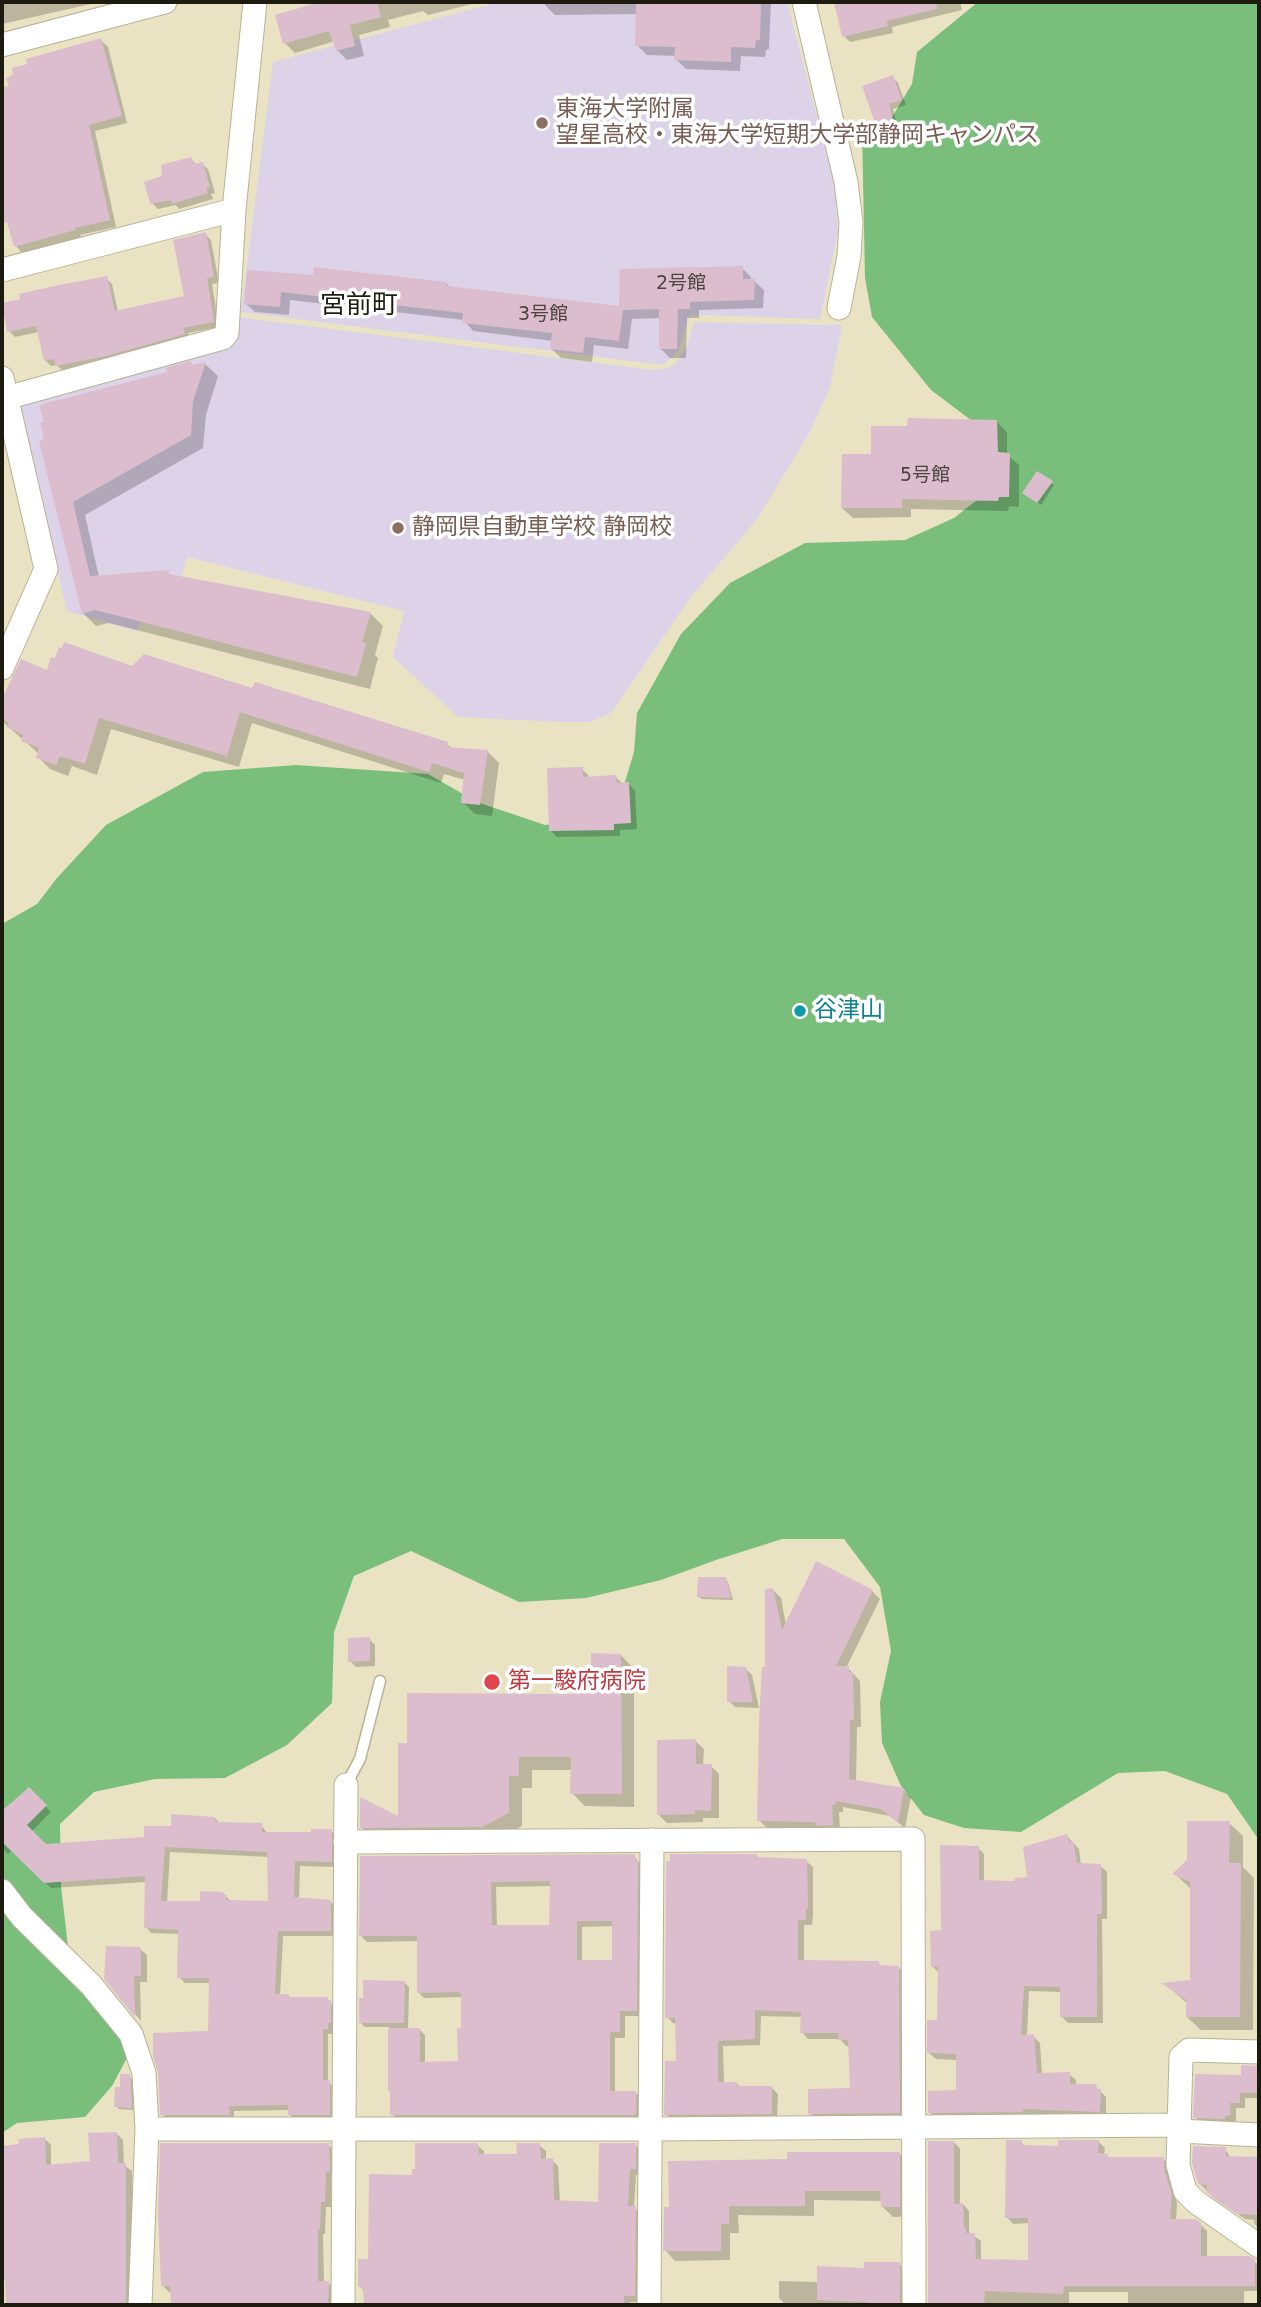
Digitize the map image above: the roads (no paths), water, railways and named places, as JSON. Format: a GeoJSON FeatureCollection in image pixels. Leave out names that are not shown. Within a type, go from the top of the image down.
{"type":"FeatureCollection","features":[{"type":"Feature","properties":{"kind":"street"},"geometry":{"type":"LineString","coordinates":[[2,54],[11,42],[165,2]]}},
{"type":"Feature","properties":{"kind":"street"},"geometry":{"type":"LineString","coordinates":[[2,668],[11,621],[46,569],[4,388],[223,338],[227,333],[234,210],[255,2]]}},
{"type":"Feature","properties":{"kind":"street"},"geometry":{"type":"LineString","coordinates":[[804,2],[846,182],[849,256],[839,308]]}},
{"type":"Feature","properties":{"kind":"street"},"geometry":{"type":"LineString","coordinates":[[2,270],[234,210]]}},
{"type":"Feature","properties":{"kind":"street"},"geometry":{"type":"LineString","coordinates":[[343,2305],[346,1785]]}},
{"type":"Feature","properties":{"kind":"street"},"geometry":{"type":"LineString","coordinates":[[345,1842],[913,1839],[914,2305]]}},
{"type":"Feature","properties":{"kind":"street"},"geometry":{"type":"LineString","coordinates":[[649,2305],[652,1840]]}},
{"type":"Feature","properties":{"kind":"street"},"geometry":{"type":"LineString","coordinates":[[2,1891],[22,1917],[91,1985],[131,2034],[144,2073],[146,2129],[141,2305]]}},
{"type":"Feature","properties":{"kind":"street"},"geometry":{"type":"LineString","coordinates":[[1259,2052],[1189,2050],[1181,2057],[1178,2165],[1185,2191],[1196,2202],[1259,2246]]}},
{"type":"Feature","properties":{"kind":"street"},"geometry":{"type":"LineString","coordinates":[[146,2129],[1180,2128],[1259,2136]]}},
{"type":"Feature","properties":{"kind":"lane"},"geometry":{"type":"LineString","coordinates":[[346,1785],[359,1759],[380,1682]]}},
{"type":"Feature","properties":{"kind":"place","name":"東海大学附属 望星高校・東海大学短期大学部静岡キャンパス"},"geometry":{"type":"Point","coordinates":[542,123]}},
{"type":"Feature","properties":{"kind":"place","name":"静岡県自動車学校 静岡校"},"geometry":{"type":"Point","coordinates":[398,528]}},
{"type":"Feature","properties":{"kind":"place","name":"谷津山"},"geometry":{"type":"Point","coordinates":[800,1011]}},
{"type":"Feature","properties":{"kind":"place","name":"第一駿府病院"},"geometry":{"type":"Point","coordinates":[492,1682]}},
{"type":"Feature","properties":{"kind":"district","name":"宮前町"},"geometry":{"type":"Point","coordinates":[359,306]}}]}
